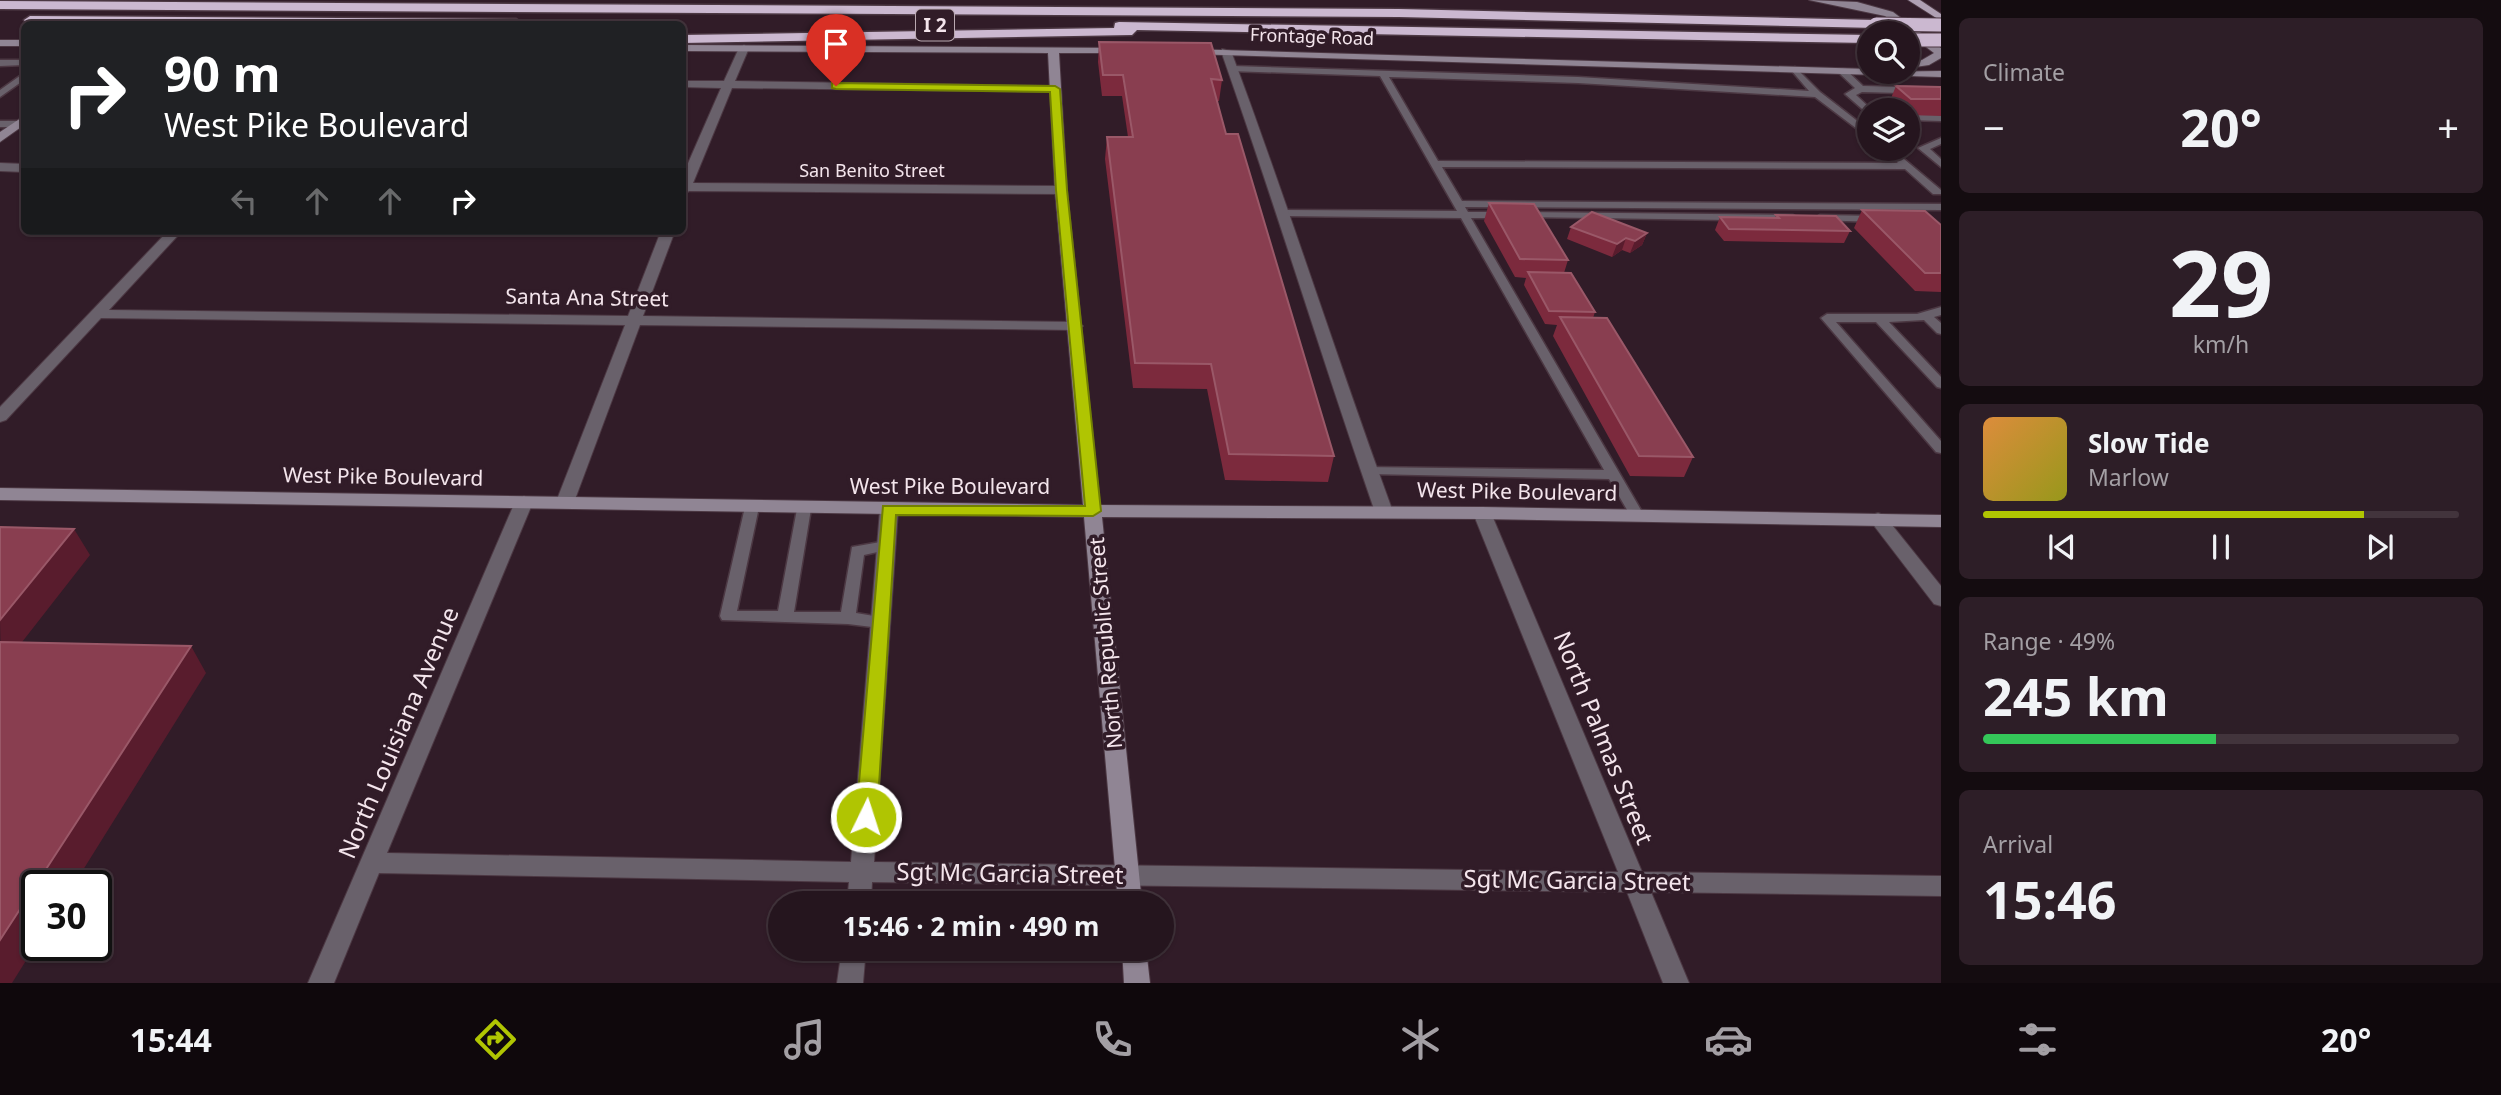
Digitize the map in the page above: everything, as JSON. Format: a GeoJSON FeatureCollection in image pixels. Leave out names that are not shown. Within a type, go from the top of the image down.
{"type":"FeatureCollection","features":[{"type":"Feature","properties":{"kind":"highway"},"geometry":{"type":"LineString","coordinates":[[1119,0],[1734,21]]}},
{"type":"Feature","properties":{"kind":"highway","name":"I 2"},"geometry":{"type":"LineString","coordinates":[[0,5],[1399,13],[1941,25]]}},
{"type":"Feature","properties":{"kind":"highway"},"geometry":{"type":"LineString","coordinates":[[13,19],[274,21]]}},
{"type":"Feature","properties":{"kind":"highway","name":"I 2"},"geometry":{"type":"LineString","coordinates":[[740,24],[1226,28],[1857,39]]}},
{"type":"Feature","properties":{"kind":"highway"},"geometry":{"type":"LineString","coordinates":[[686,39],[1226,28]]}},
{"type":"Feature","properties":{"kind":"highway"},"geometry":{"type":"LineString","coordinates":[[1920,40],[1941,40]]}},
{"type":"Feature","properties":{"kind":"main road"},"geometry":{"type":"LineString","coordinates":[[1913,0],[1941,18]]}},
{"type":"Feature","properties":{"kind":"street"},"geometry":{"type":"LineString","coordinates":[[1814,0],[1857,5],[1889,14],[1898,21]]}},
{"type":"Feature","properties":{"kind":"street"},"geometry":{"type":"LineString","coordinates":[[1920,37],[1940,52],[1937,57],[1920,64]]}},
{"type":"Feature","properties":{"kind":"street"},"geometry":{"type":"LineString","coordinates":[[0,43],[21,43]]}},
{"type":"Feature","properties":{"kind":"street"},"geometry":{"type":"LineString","coordinates":[[686,48],[1133,50]]}},
{"type":"Feature","properties":{"kind":"street"},"geometry":{"type":"LineString","coordinates":[[686,182],[726,84],[744,48]]}},
{"type":"Feature","properties":{"kind":"street","name":"North Republic Street"},"geometry":{"type":"LineString","coordinates":[[1053,49],[1061,190],[1129,891]]}},
{"type":"Feature","properties":{"kind":"street","name":"Frontage Road"},"geometry":{"type":"LineString","coordinates":[[1173,51],[1941,74]]}},
{"type":"Feature","properties":{"kind":"street"},"geometry":{"type":"LineString","coordinates":[[1226,51],[1384,512]]}},
{"type":"Feature","properties":{"kind":"street"},"geometry":{"type":"LineString","coordinates":[[686,84],[1055,89]]}},
{"type":"Feature","properties":{"kind":"street"},"geometry":{"type":"LineString","coordinates":[[0,138],[21,122]]}},
{"type":"Feature","properties":{"kind":"street"},"geometry":{"type":"LineString","coordinates":[[0,167],[21,168]]}},
{"type":"Feature","properties":{"kind":"street","name":"San Benito Street"},"geometry":{"type":"LineString","coordinates":[[686,189],[1061,190]]}},
{"type":"Feature","properties":{"kind":"street"},"geometry":{"type":"LineString","coordinates":[[0,417],[171,235]]}},
{"type":"Feature","properties":{"kind":"street"},"geometry":{"type":"LineString","coordinates":[[565,502],[667,235]]}},
{"type":"Feature","properties":{"kind":"street","name":"Santa Ana Street"},"geometry":{"type":"LineString","coordinates":[[97,314],[1076,326]]}},
{"type":"Feature","properties":{"kind":"street","name":"West Pike Boulevard"},"geometry":{"type":"LineString","coordinates":[[0,494],[565,502],[804,509],[1482,513],[1941,521]]}},
{"type":"Feature","properties":{"kind":"street","name":"North Louisiana Avenue"},"geometry":{"type":"LineString","coordinates":[[321,983],[374,863],[524,502]]}},
{"type":"Feature","properties":{"kind":"street"},"geometry":{"type":"LineString","coordinates":[[860,891],[888,510]]}},
{"type":"Feature","properties":{"kind":"street","name":"North Palmas Street"},"geometry":{"type":"LineString","coordinates":[[1482,513],[1676,983]]}},
{"type":"Feature","properties":{"kind":"street"},"geometry":{"type":"LineString","coordinates":[[1878,519],[1941,599]]}},
{"type":"Feature","properties":{"kind":"street","name":"Sgt Mc Garcia Street"},"geometry":{"type":"LineString","coordinates":[[374,863],[1941,886]]}},
{"type":"Feature","properties":{"kind":"street"},"geometry":{"type":"LineString","coordinates":[[850,983],[853,961]]}},
{"type":"Feature","properties":{"kind":"street"},"geometry":{"type":"LineString","coordinates":[[1135,961],[1137,983]]}},
{"type":"Feature","properties":{"kind":"lane"},"geometry":{"type":"LineString","coordinates":[[0,63],[21,63]]}},
{"type":"Feature","properties":{"kind":"lane"},"geometry":{"type":"LineString","coordinates":[[1570,63],[1578,80]]}},
{"type":"Feature","properties":{"kind":"lane"},"geometry":{"type":"LineString","coordinates":[[1233,69],[1578,80],[1817,94]]}},
{"type":"Feature","properties":{"kind":"lane"},"geometry":{"type":"LineString","coordinates":[[1795,70],[1817,94],[1857,126]]}},
{"type":"Feature","properties":{"kind":"lane"},"geometry":{"type":"LineString","coordinates":[[1842,71],[1861,89]]}},
{"type":"Feature","properties":{"kind":"lane"},"geometry":{"type":"LineString","coordinates":[[1384,75],[1638,517]]}},
{"type":"Feature","properties":{"kind":"lane"},"geometry":{"type":"LineString","coordinates":[[0,94],[21,78]]}},
{"type":"Feature","properties":{"kind":"lane"},"geometry":{"type":"LineString","coordinates":[[1857,101],[1850,94],[1861,89],[1941,93]]}},
{"type":"Feature","properties":{"kind":"lane"},"geometry":{"type":"LineString","coordinates":[[1864,98],[1872,93],[1941,93]]}},
{"type":"Feature","properties":{"kind":"lane"},"geometry":{"type":"LineString","coordinates":[[1920,119],[1941,120]]}},
{"type":"Feature","properties":{"kind":"lane"},"geometry":{"type":"LineString","coordinates":[[0,124],[21,122]]}},
{"type":"Feature","properties":{"kind":"lane"},"geometry":{"type":"LineString","coordinates":[[1941,141],[1923,149],[1941,164]]}},
{"type":"Feature","properties":{"kind":"lane"},"geometry":{"type":"LineString","coordinates":[[1902,161],[1937,192]]}},
{"type":"Feature","properties":{"kind":"lane"},"geometry":{"type":"LineString","coordinates":[[1435,164],[1908,166]]}},
{"type":"Feature","properties":{"kind":"lane"},"geometry":{"type":"LineString","coordinates":[[1283,212],[1687,205],[1941,207]]}},
{"type":"Feature","properties":{"kind":"lane"},"geometry":{"type":"LineString","coordinates":[[1687,205],[1698,217]]}},
{"type":"Feature","properties":{"kind":"lane"},"geometry":{"type":"LineString","coordinates":[[1461,209],[1698,217],[1887,219]]}},
{"type":"Feature","properties":{"kind":"lane"},"geometry":{"type":"LineString","coordinates":[[1941,311],[1919,318],[1827,318],[1941,449]]}},
{"type":"Feature","properties":{"kind":"lane"},"geometry":{"type":"LineString","coordinates":[[1926,315],[1941,330]]}},
{"type":"Feature","properties":{"kind":"lane"},"geometry":{"type":"LineString","coordinates":[[1879,318],[1941,384]]}},
{"type":"Feature","properties":{"kind":"lane"},"geometry":{"type":"LineString","coordinates":[[1369,470],[1614,475]]}},
{"type":"Feature","properties":{"kind":"lane"},"geometry":{"type":"LineString","coordinates":[[752,507],[728,616],[848,618],[880,622]]}},
{"type":"Feature","properties":{"kind":"lane"},"geometry":{"type":"LineString","coordinates":[[785,617],[804,509]]}},
{"type":"Feature","properties":{"kind":"lane"},"geometry":{"type":"LineString","coordinates":[[848,618],[857,551],[886,546]]}},
{"type":"Feature","properties":{"kind":"building"},"geometry":{"type":"Polygon","coordinates":[[[1099,42],[1211,43],[1222,80],[1211,79],[1226,134],[1238,134],[1334,456],[1229,454],[1211,364],[1135,363],[1107,137],[1133,137],[1123,75],[1103,75],[1099,42]]]}},
{"type":"Feature","properties":{"kind":"building"},"geometry":{"type":"Polygon","coordinates":[[[1896,86],[1941,87],[1941,99],[1910,98],[1896,86]]]}},
{"type":"Feature","properties":{"kind":"building"},"geometry":{"type":"Polygon","coordinates":[[[1489,203],[1534,204],[1568,260],[1520,259],[1489,203]]]}},
{"type":"Feature","properties":{"kind":"building"},"geometry":{"type":"Polygon","coordinates":[[[1862,210],[1925,211],[1941,225],[1941,273],[1925,273],[1862,210]]]}},
{"type":"Feature","properties":{"kind":"building"},"geometry":{"type":"Polygon","coordinates":[[[1592,212],[1647,233],[1635,241],[1626,238],[1617,244],[1571,227],[1592,212]]]}},
{"type":"Feature","properties":{"kind":"building"},"geometry":{"type":"Polygon","coordinates":[[[1776,215],[1836,216],[1850,231],[1729,229],[1720,217],[1779,218],[1776,215]]]}},
{"type":"Feature","properties":{"kind":"building"},"geometry":{"type":"Polygon","coordinates":[[[1528,272],[1571,273],[1595,312],[1549,311],[1528,272]]]}},
{"type":"Feature","properties":{"kind":"building"},"geometry":{"type":"Polygon","coordinates":[[[1560,317],[1607,318],[1693,457],[1639,456],[1560,317]]]}},
{"type":"Feature","properties":{"kind":"building"},"geometry":{"type":"Polygon","coordinates":[[[0,527],[74,529],[0,620],[0,527]]]}},
{"type":"Feature","properties":{"kind":"building"},"geometry":{"type":"Polygon","coordinates":[[[0,642],[191,646],[45,870],[21,870],[21,908],[0,940],[0,642]]]}},
{"type":"Feature","properties":{"kind":"route"},"geometry":{"type":"LineString","coordinates":[[836,86],[1055,89],[1061,190],[1093,511],[888,510],[866,817]]}}]}
